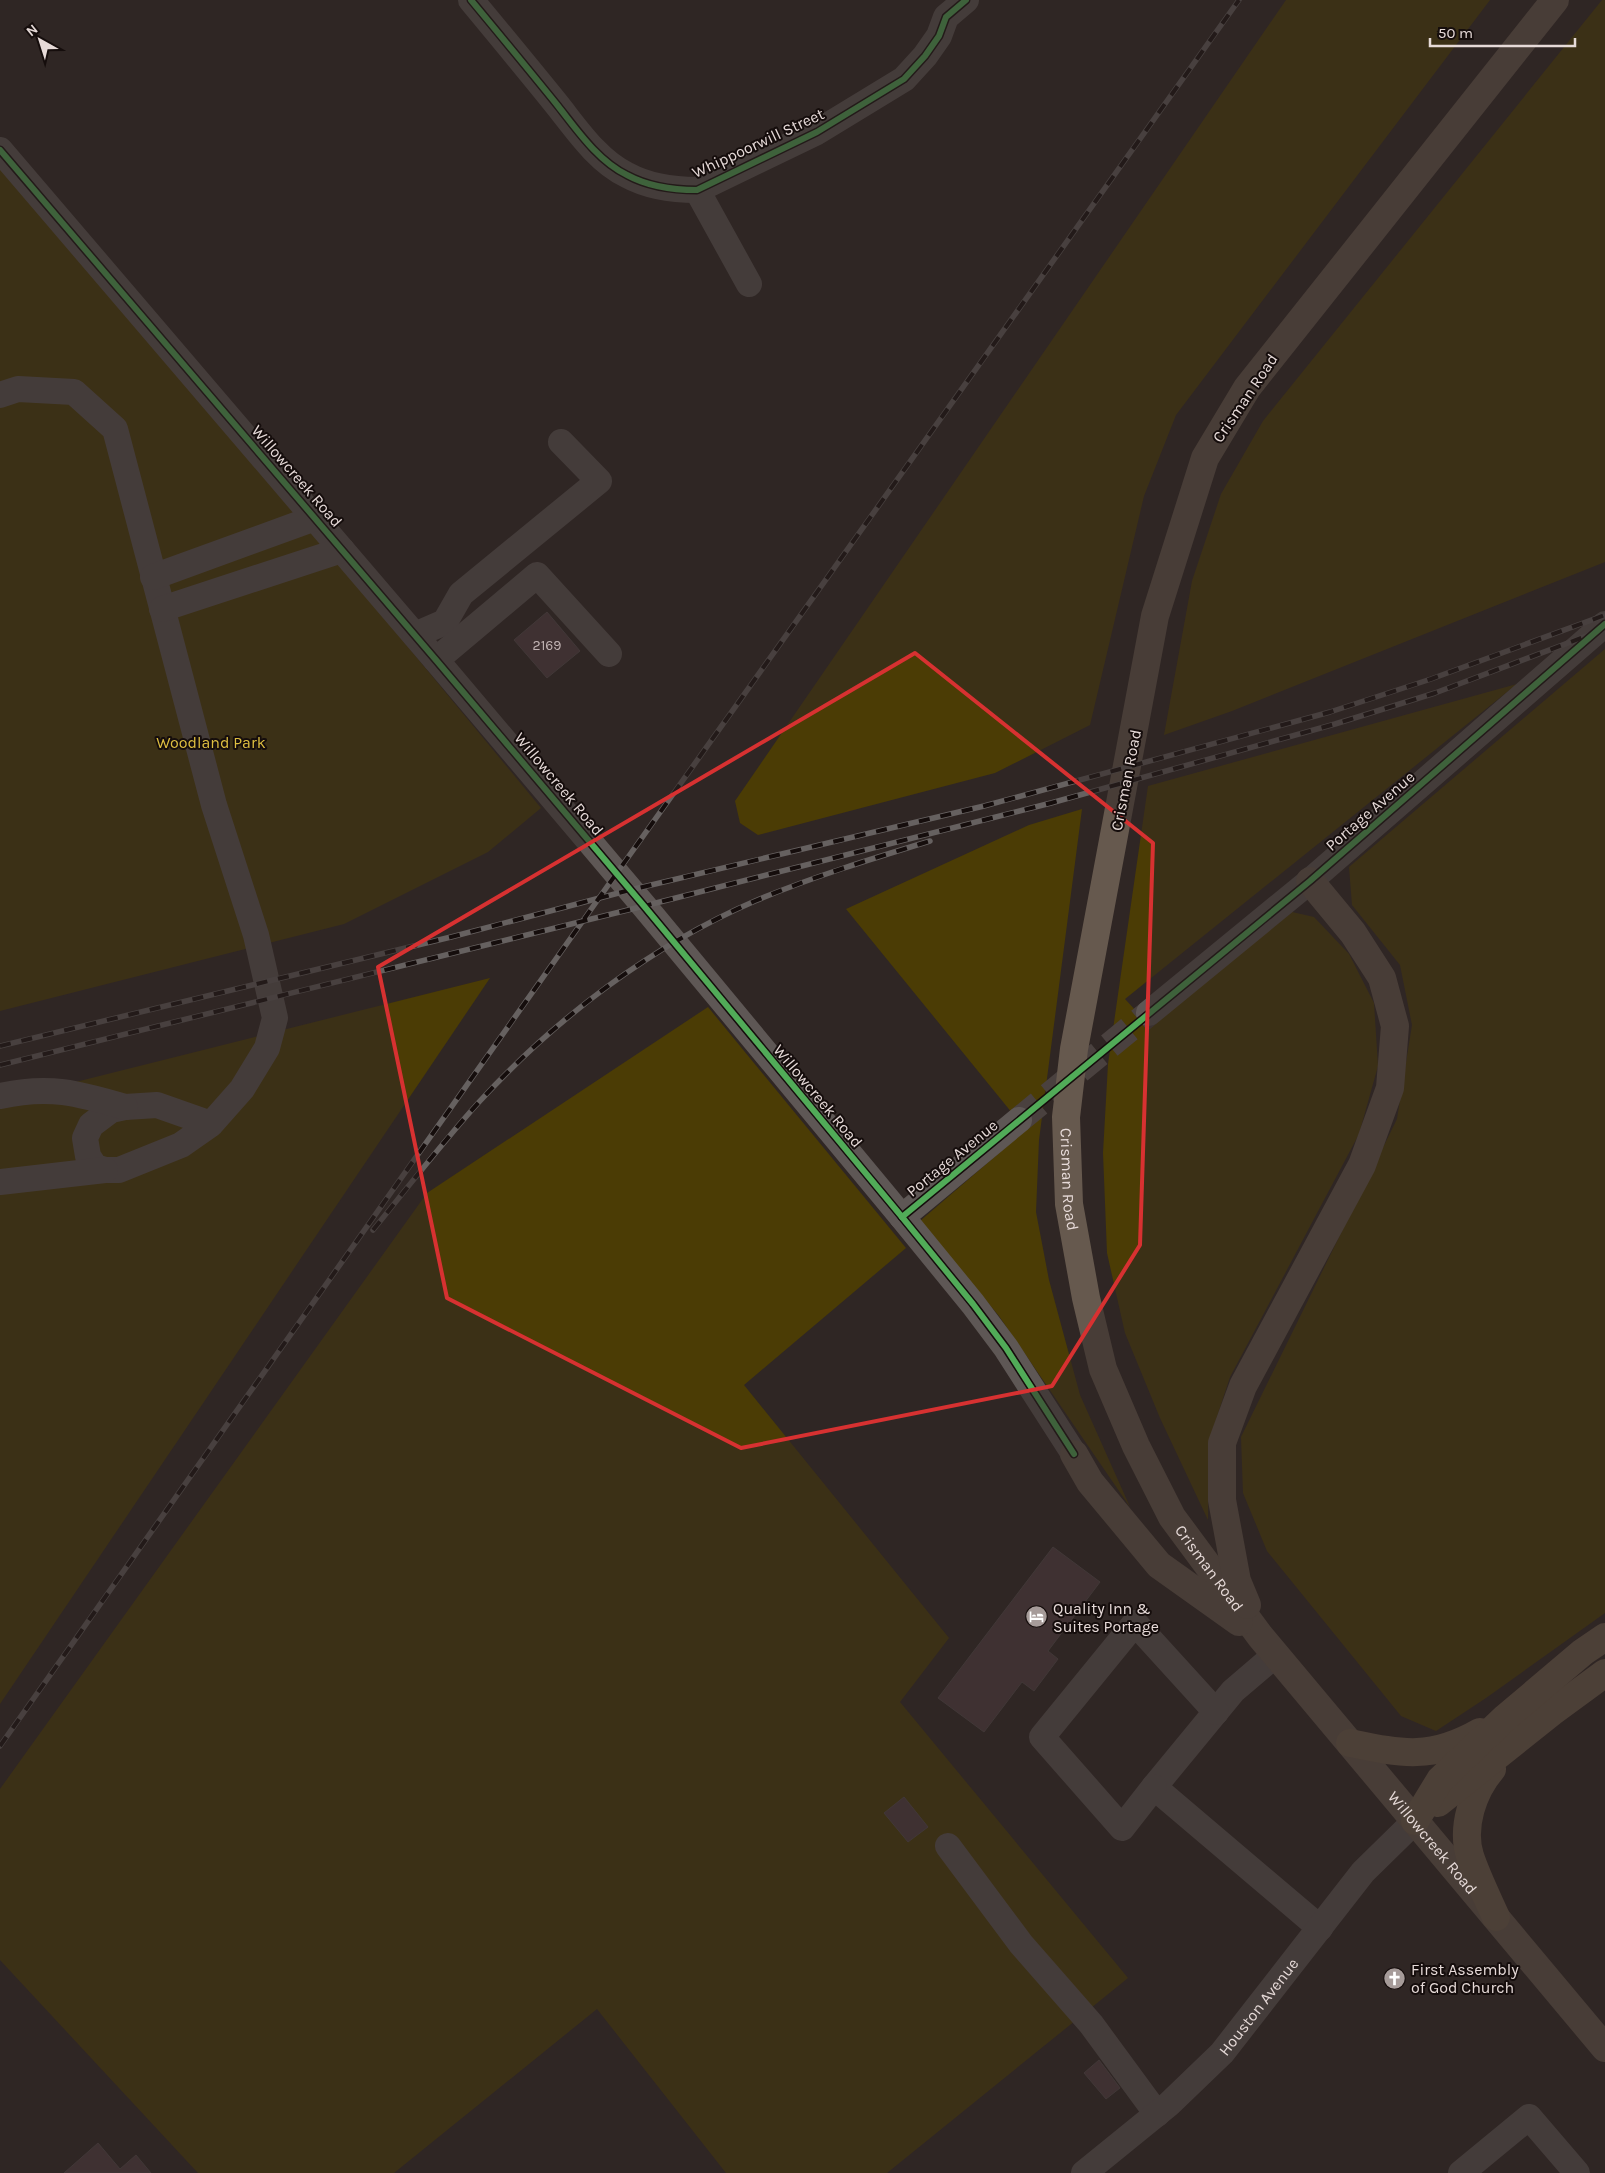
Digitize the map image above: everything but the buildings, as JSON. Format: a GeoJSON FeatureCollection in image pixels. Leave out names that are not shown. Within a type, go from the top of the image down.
{"type":"FeatureCollection","features":[{"type":"Feature","properties":{"kind":"highway"},"geometry":{"type":"LineString","coordinates":[[1416,1821],[1509,1730],[1583,1652],[1605,1637]]}},
{"type":"Feature","properties":{"kind":"highway"},"geometry":{"type":"LineString","coordinates":[[1350,1744],[1397,1753],[1426,1753],[1457,1745],[1509,1730],[1605,1673]]}},
{"type":"Feature","properties":{"kind":"highway"},"geometry":{"type":"LineString","coordinates":[[1496,1917],[1470,1854],[1468,1821],[1473,1800],[1509,1730]]}},
{"type":"Feature","properties":{"kind":"main road","name":"Crisman Road"},"geometry":{"type":"LineString","coordinates":[[1267,1645],[1172,1517],[1136,1446],[1103,1369],[1086,1298],[1068,1204],[1066,1118],[1074,1049],[1114,844],[1155,616],[1205,458],[1247,388],[1555,0]]}},
{"type":"Feature","properties":{"kind":"main road"},"geometry":{"type":"LineString","coordinates":[[1267,1645],[1237,1581],[1222,1500],[1222,1443],[1243,1386],[1362,1165],[1390,1088],[1395,1026],[1382,978],[1353,933],[1310,881]]}},
{"type":"Feature","properties":{"kind":"main road"},"geometry":{"type":"LineString","coordinates":[[1074,1454],[1090,1482],[1159,1565],[1267,1645]]}},
{"type":"Feature","properties":{"kind":"main road","name":"Willowcreek Road"},"geometry":{"type":"LineString","coordinates":[[1267,1645],[1605,2048]]}},
{"type":"Feature","properties":{"kind":"street","name":"Whippoorwill Street"},"geometry":{"type":"LineString","coordinates":[[475,2],[584,138],[607,161],[626,175],[648,184],[675,190],[697,190],[817,132],[904,79],[934,43],[946,8],[966,0]]}},
{"type":"Feature","properties":{"kind":"street","name":"Willowcreek Road"},"geometry":{"type":"LineString","coordinates":[[0,150],[415,635],[644,906],[902,1217],[973,1304],[1006,1348],[1074,1454]]}},
{"type":"Feature","properties":{"kind":"street"},"geometry":{"type":"LineString","coordinates":[[697,190],[749,284]]}},
{"type":"Feature","properties":{"kind":"street"},"geometry":{"type":"LineString","coordinates":[[0,396],[18,389],[74,392],[115,429],[214,805],[256,935],[275,1018],[267,1048],[242,1090],[211,1124],[172,1149],[119,1170],[0,1182]]}},
{"type":"Feature","properties":{"kind":"street"},"geometry":{"type":"LineString","coordinates":[[415,635],[445,622],[461,594],[599,481],[561,442]]}},
{"type":"Feature","properties":{"kind":"street"},"geometry":{"type":"LineString","coordinates":[[153,577],[315,518]]}},
{"type":"Feature","properties":{"kind":"street"},"geometry":{"type":"LineString","coordinates":[[162,609],[342,550]]}},
{"type":"Feature","properties":{"kind":"street"},"geometry":{"type":"LineString","coordinates":[[436,660],[537,574],[609,654]]}},
{"type":"Feature","properties":{"kind":"street","name":"Portage Avenue"},"geometry":{"type":"LineString","coordinates":[[1149,1013],[1310,881],[1605,624]]}},
{"type":"Feature","properties":{"kind":"street"},"geometry":{"type":"LineString","coordinates":[[0,1096],[16,1092],[52,1090],[80,1094],[125,1107]]}},
{"type":"Feature","properties":{"kind":"street"},"geometry":{"type":"LineString","coordinates":[[105,1170],[95,1166],[88,1156],[85,1138],[91,1125],[111,1110],[157,1105],[211,1124]]}},
{"type":"Feature","properties":{"kind":"street","name":"Portage Avenue"},"geometry":{"type":"LineString","coordinates":[[902,1217],[1019,1120]]}},
{"type":"Feature","properties":{"kind":"street"},"geometry":{"type":"LineString","coordinates":[[1216,1712],[1135,1623],[1042,1737],[1122,1828],[1154,1787],[1216,1712],[1233,1691],[1267,1645]]}},
{"type":"Feature","properties":{"kind":"street"},"geometry":{"type":"LineString","coordinates":[[1154,1787],[1320,1928]]}},
{"type":"Feature","properties":{"kind":"street","name":"Houston Avenue"},"geometry":{"type":"LineString","coordinates":[[1084,2173],[1157,2114],[1222,2053],[1363,1872],[1416,1821]]}},
{"type":"Feature","properties":{"kind":"street"},"geometry":{"type":"LineString","coordinates":[[948,1846],[1021,1944],[1091,2024],[1157,2114]]}},
{"type":"Feature","properties":{"kind":"street"},"geometry":{"type":"LineString","coordinates":[[1461,2173],[1529,2117],[1577,2173]]}},
{"type":"Feature","properties":{"kind":"highlighted area"},"geometry":{"type":"Polygon","coordinates":[[[915,653],[1153,843],[1140,1245],[1052,1386],[741,1448],[447,1298],[378,967],[915,653]]]}},
{"type":"Feature","properties":{"kind":"green space"},"geometry":{"type":"Polygon","coordinates":[[[1286,0],[1490,0],[1176,415],[1144,496],[1090,725],[995,773],[758,835],[740,823],[735,801],[1286,0]]]}},
{"type":"Feature","properties":{"kind":"green space"},"geometry":{"type":"Polygon","coordinates":[[[1602,0],[1605,0],[1605,562],[1232,711],[1164,735],[1192,581],[1221,494],[1263,421],[1602,0]]]}},
{"type":"Feature","properties":{"kind":"green space","name":"Woodland Park"},"geometry":{"type":"Polygon","coordinates":[[[0,153],[541,808],[488,852],[344,924],[0,1011],[0,153]]]}},
{"type":"Feature","properties":{"kind":"green space"},"geometry":{"type":"Polygon","coordinates":[[[1605,649],[1605,1613],[1486,1698],[1436,1731],[1401,1716],[1267,1551],[1243,1493],[1241,1437],[1397,1119],[1412,1025],[1400,965],[1352,905],[1349,867],[1605,649]]]}},
{"type":"Feature","properties":{"kind":"green space"},"geometry":{"type":"Polygon","coordinates":[[[1517,684],[1125,999],[1150,1026],[1292,912],[1314,917],[1349,954],[1374,1003],[1378,1066],[1359,1134],[1230,1377],[1209,1441],[1208,1520],[1160,1418],[1125,1333],[1107,1253],[1103,1153],[1108,1064],[1148,786],[1517,684]]]}},
{"type":"Feature","properties":{"kind":"green space"},"geometry":{"type":"Polygon","coordinates":[[[1082,809],[1039,1140],[1036,1212],[1049,1280],[1080,1395],[1130,1507],[999,1316],[920,1221],[1026,1130],[846,909],[1029,825],[1082,809]]]}},
{"type":"Feature","properties":{"kind":"green space"},"geometry":{"type":"Polygon","coordinates":[[[490,978],[0,1704],[0,1101],[490,978]]]}},
{"type":"Feature","properties":{"kind":"green space"},"geometry":{"type":"Polygon","coordinates":[[[708,1007],[906,1248],[744,1385],[949,1638],[900,1702],[1128,1978],[887,2173],[726,2173],[597,2009],[394,2173],[198,2173],[0,1960],[0,1789],[427,1193],[708,1007]]]}},
{"type":"Feature","properties":{"kind":"tunnel"},"geometry":{"type":"LineString","coordinates":[[1019,1120],[1149,1013]]}},
{"type":"Feature","properties":{"kind":"railway"},"geometry":{"type":"LineString","coordinates":[[0,1746],[599,898],[1239,0]]}},
{"type":"Feature","properties":{"kind":"railway"},"geometry":{"type":"LineString","coordinates":[[0,1046],[451,937],[630,890],[984,806],[1330,712],[1431,679],[1605,615]]}},
{"type":"Feature","properties":{"kind":"railway"},"geometry":{"type":"LineString","coordinates":[[0,1065],[1051,803],[1335,724],[1435,693],[1605,629]]}},
{"type":"Feature","properties":{"kind":"railway"},"geometry":{"type":"LineString","coordinates":[[373,1230],[452,1133],[509,1071],[573,1013],[642,962],[716,919],[776,892],[930,841]]}},
{"type":"Feature","properties":{"kind":"cycle path"},"geometry":{"type":"LineString","coordinates":[[471,0],[581,135],[607,162],[627,175],[652,185],[697,190],[817,132],[904,79],[925,56],[939,36],[946,17],[966,0]]}},
{"type":"Feature","properties":{"kind":"cycle path"},"geometry":{"type":"LineString","coordinates":[[0,150],[644,906],[902,1217],[973,1304],[1006,1348],[1074,1454]]}},
{"type":"Feature","properties":{"kind":"cycle path"},"geometry":{"type":"LineString","coordinates":[[902,1217],[1310,881],[1605,624]]}},
{"type":"Feature","properties":{"kind":"place","name":"Quality Inn & Suites Portage"},"geometry":{"type":"Point","coordinates":[1037,1617]}},
{"type":"Feature","properties":{"kind":"place","name":"First Assembly of God Church"},"geometry":{"type":"Point","coordinates":[1395,1978]}}]}
